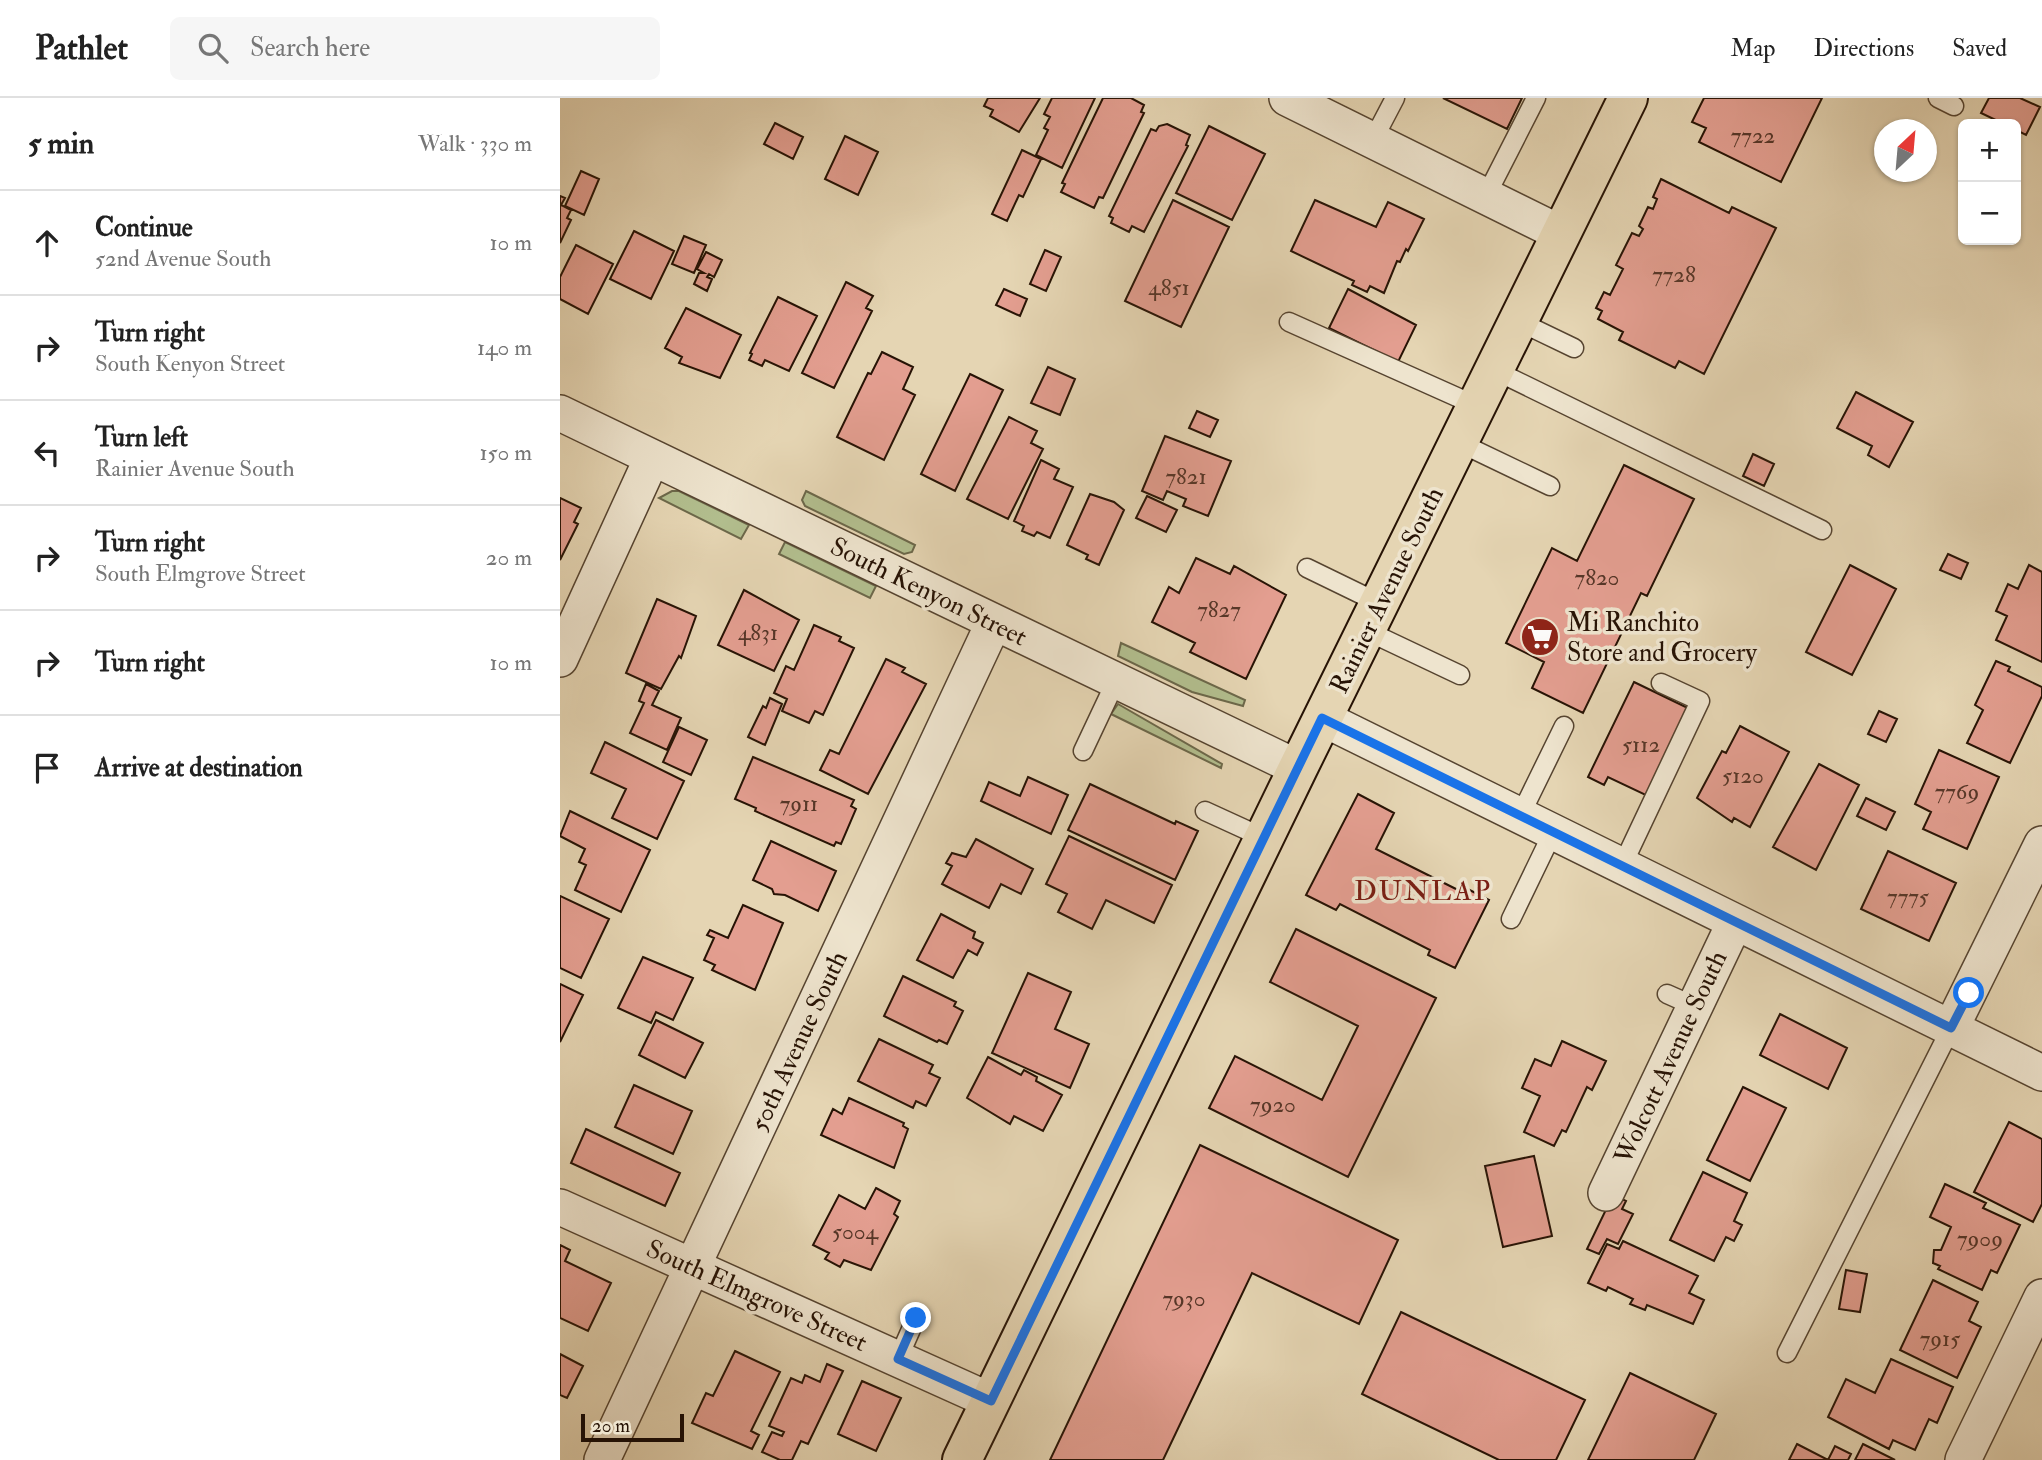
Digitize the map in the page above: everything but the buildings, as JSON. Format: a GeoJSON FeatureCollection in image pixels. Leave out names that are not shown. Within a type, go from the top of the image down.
{"type":"FeatureCollection","features":[{"type":"Feature","properties":{"kind":"main road","name":"Rainier Avenue South"},"geometry":{"type":"LineString","coordinates":[[962,1460],[1322,718],[1628,98]]}},
{"type":"Feature","properties":{"kind":"street"},"geometry":{"type":"LineString","coordinates":[[1287,98],[1562,234]]}},
{"type":"Feature","properties":{"kind":"street","name":"South Kenyon Street"},"geometry":{"type":"LineString","coordinates":[[560,413],[1298,768]]}},
{"type":"Feature","properties":{"kind":"street"},"geometry":{"type":"LineString","coordinates":[[560,659],[652,458]]}},
{"type":"Feature","properties":{"kind":"street","name":"50th Avenue South"},"geometry":{"type":"LineString","coordinates":[[601,1460],[994,622]]}},
{"type":"Feature","properties":{"kind":"street"},"geometry":{"type":"LineString","coordinates":[[1322,718],[2042,1073]]}},
{"type":"Feature","properties":{"kind":"street"},"geometry":{"type":"LineString","coordinates":[[1951,1028],[2042,844]]}},
{"type":"Feature","properties":{"kind":"street","name":"Wolcott Avenue South"},"geometry":{"type":"LineString","coordinates":[[1606,1194],[1681,1000],[1735,922]]}},
{"type":"Feature","properties":{"kind":"street","name":"South Elmgrove Street"},"geometry":{"type":"LineString","coordinates":[[560,1206],[991,1401]]}},
{"type":"Feature","properties":{"kind":"street"},"geometry":{"type":"LineString","coordinates":[[1963,1460],[2042,1297]]}},
{"type":"Feature","properties":{"kind":"lane"},"geometry":{"type":"LineString","coordinates":[[1373,140],[1395,98]]}},
{"type":"Feature","properties":{"kind":"lane"},"geometry":{"type":"LineString","coordinates":[[1486,196],[1536,98]]}},
{"type":"Feature","properties":{"kind":"lane"},"geometry":{"type":"LineString","coordinates":[[1518,321],[1574,348]]}},
{"type":"Feature","properties":{"kind":"lane"},"geometry":{"type":"LineString","coordinates":[[1289,322],[1477,406]]}},
{"type":"Feature","properties":{"kind":"lane"},"geometry":{"type":"LineString","coordinates":[[1494,370],[1822,530]]}},
{"type":"Feature","properties":{"kind":"lane"},"geometry":{"type":"LineString","coordinates":[[1458,442],[1550,486]]}},
{"type":"Feature","properties":{"kind":"lane"},"geometry":{"type":"LineString","coordinates":[[1307,568],[1372,617],[1460,675]]}},
{"type":"Feature","properties":{"kind":"lane"},"geometry":{"type":"LineString","coordinates":[[1083,751],[1116,681]]}},
{"type":"Feature","properties":{"kind":"lane"},"geometry":{"type":"LineString","coordinates":[[1622,866],[1700,701],[1661,683]]}},
{"type":"Feature","properties":{"kind":"lane"},"geometry":{"type":"LineString","coordinates":[[1520,816],[1564,726]]}},
{"type":"Feature","properties":{"kind":"lane"},"geometry":{"type":"LineString","coordinates":[[1205,811],[1264,838]]}},
{"type":"Feature","properties":{"kind":"lane"},"geometry":{"type":"LineString","coordinates":[[1511,919],[1553,832]]}},
{"type":"Feature","properties":{"kind":"lane"},"geometry":{"type":"LineString","coordinates":[[1787,1353],[1951,1028]]}},
{"type":"Feature","properties":{"kind":"lane"},"geometry":{"type":"LineString","coordinates":[[898,1359],[916,1318]]}},
{"type":"Feature","properties":{"kind":"green space"},"geometry":{"type":"Polygon","coordinates":[[[672,491],[679,491],[749,525],[741,539],[659,498],[672,491]]]}},
{"type":"Feature","properties":{"kind":"green space"},"geometry":{"type":"Polygon","coordinates":[[[806,491],[915,545],[912,552],[904,554],[805,506],[802,500],[806,491]]]}},
{"type":"Feature","properties":{"kind":"green space"},"geometry":{"type":"Polygon","coordinates":[[[785,542],[876,586],[870,598],[779,554],[785,542]]]}},
{"type":"Feature","properties":{"kind":"green space"},"geometry":{"type":"Polygon","coordinates":[[[1121,643],[1245,700],[1243,706],[1192,692],[1118,656],[1121,643]]]}},
{"type":"Feature","properties":{"kind":"green space"},"geometry":{"type":"Polygon","coordinates":[[[1118,704],[1222,764],[1221,768],[1111,714],[1118,704]]]}},
{"type":"Feature","properties":{"kind":"place","name":"Mi Ranchito Store and Grocery"},"geometry":{"type":"Point","coordinates":[1540,637]}},
{"type":"Feature","properties":{"kind":"district","name":"DUNLAP"},"geometry":{"type":"Point","coordinates":[1423,890]}},
{"type":"Feature","properties":{"kind":"route"},"geometry":{"type":"LineString","coordinates":[[916,1318],[898,1359],[991,1401],[1322,718],[1951,1028],[1969,993]]}}]}
